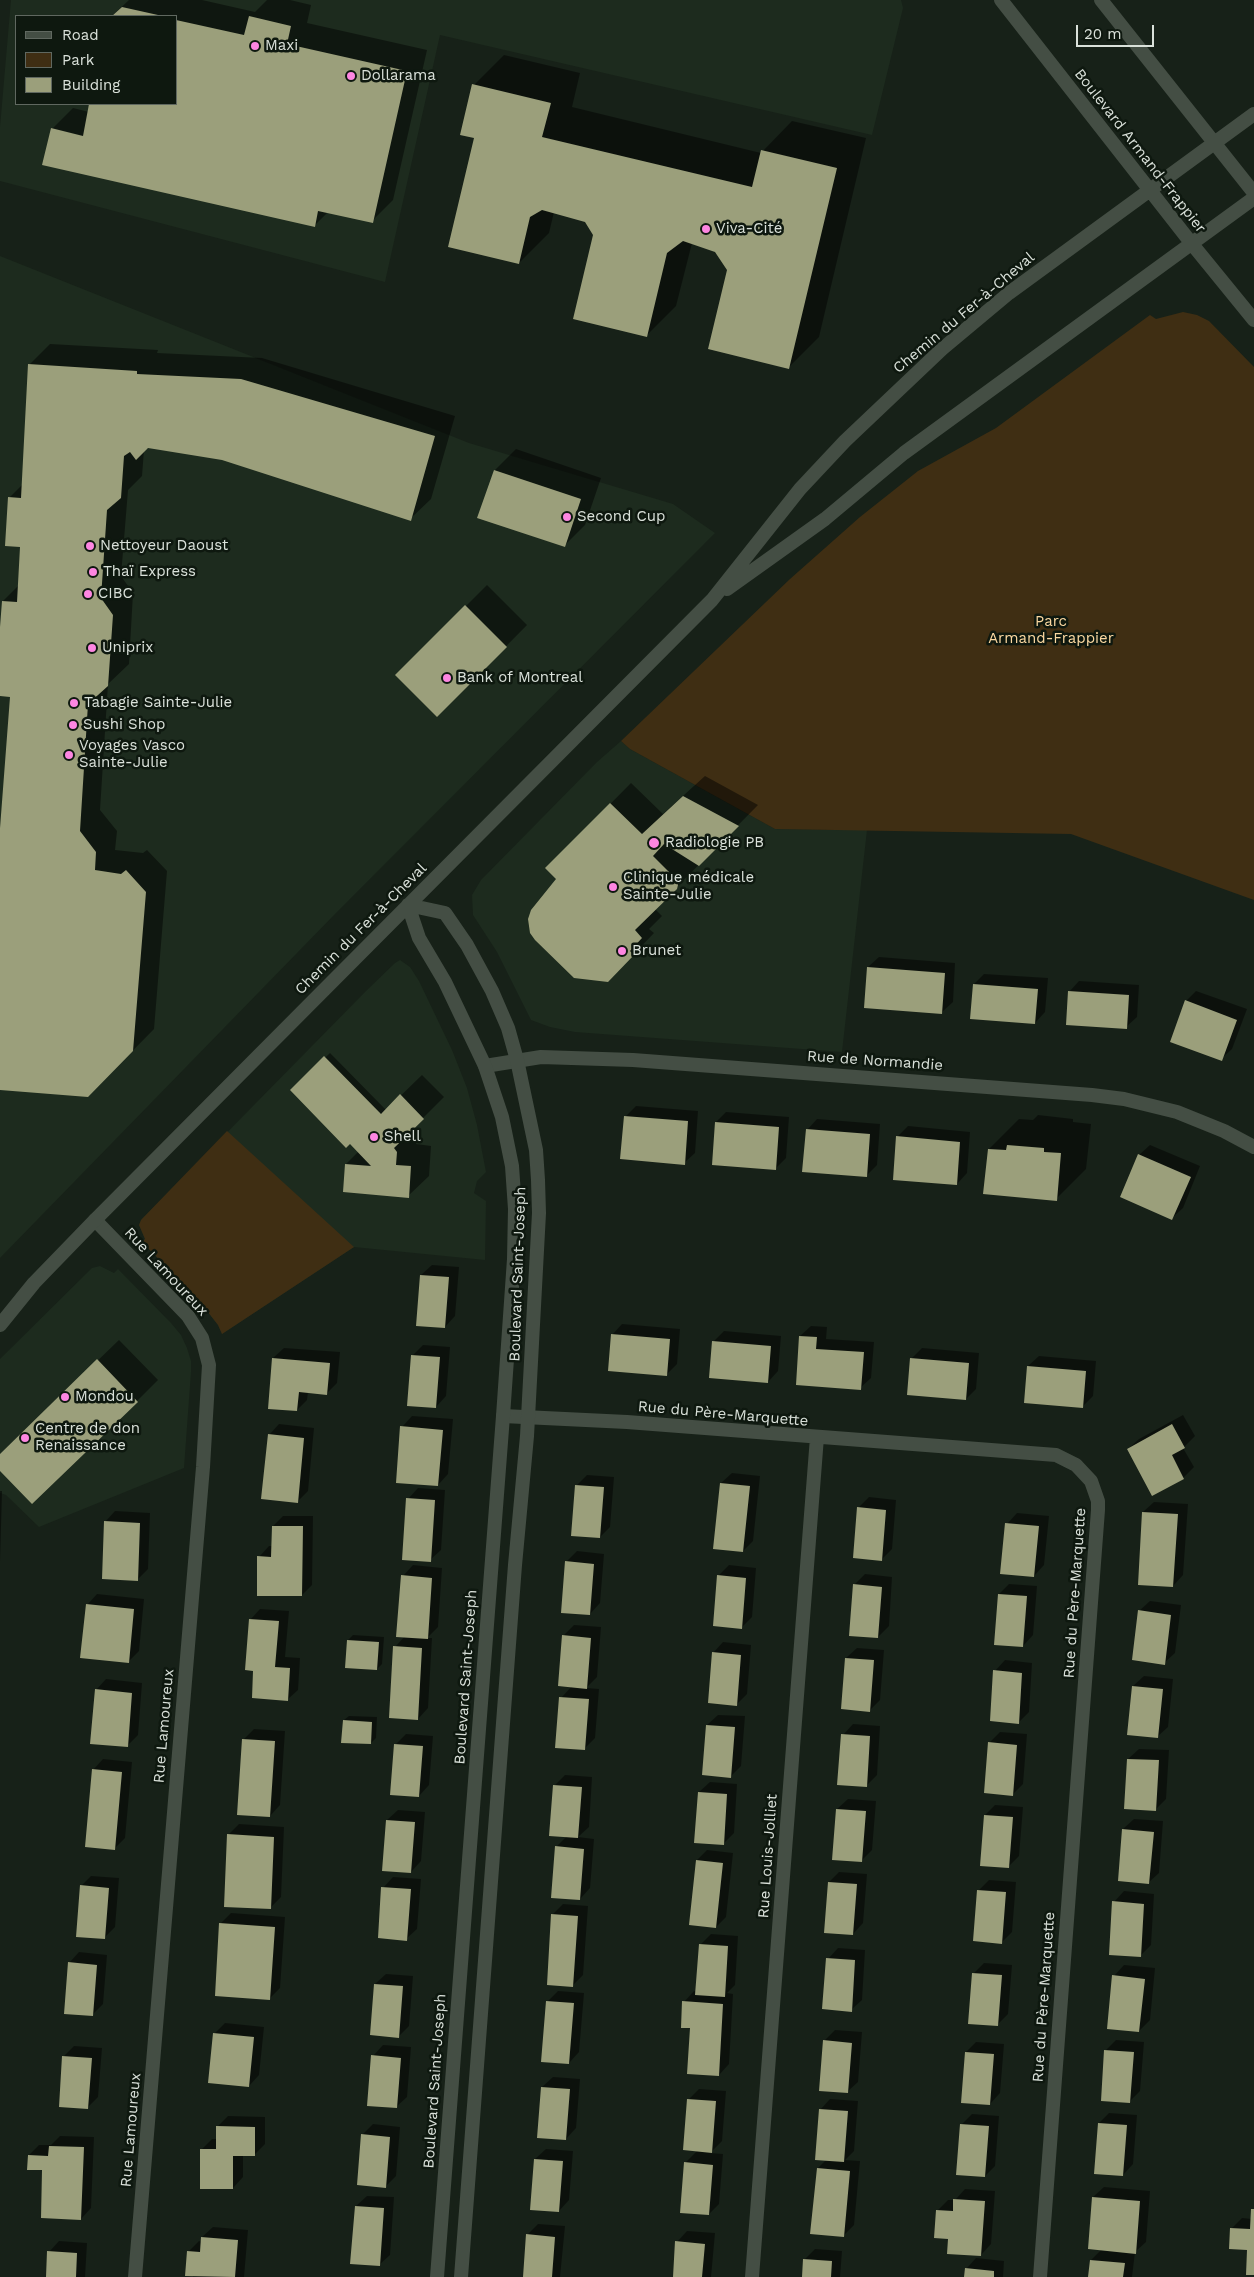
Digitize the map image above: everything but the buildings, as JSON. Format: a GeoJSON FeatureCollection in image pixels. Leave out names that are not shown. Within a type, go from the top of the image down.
{"type":"FeatureCollection","features":[{"type":"Feature","properties":{"kind":"street","name":"Boulevard Armand-Frappier"},"geometry":{"type":"LineString","coordinates":[[1001,0],[1149,190],[1254,320]]}},
{"type":"Feature","properties":{"kind":"street"},"geometry":{"type":"LineString","coordinates":[[1101,0],[1254,193]]}},
{"type":"Feature","properties":{"kind":"street","name":"Chemin du Fer-à-Cheval"},"geometry":{"type":"LineString","coordinates":[[0,1314],[34,1283],[712,600],[800,489],[845,441],[935,355],[1009,293],[1254,114]]}},
{"type":"Feature","properties":{"kind":"street","name":"Chemin du Fer-à-Cheval"},"geometry":{"type":"LineString","coordinates":[[712,600],[825,519],[904,453],[1254,198]]}},
{"type":"Feature","properties":{"kind":"street","name":"Boulevard Saint-Joseph"},"geometry":{"type":"LineString","coordinates":[[408,905],[445,913],[467,945],[492,991],[508,1028],[517,1060],[536,1150],[539,1213],[527,1417],[461,2277]]}},
{"type":"Feature","properties":{"kind":"street","name":"Boulevard Saint-Joseph"},"geometry":{"type":"LineString","coordinates":[[408,905],[419,938],[445,982],[486,1066],[502,1117],[512,1166],[515,1210],[514,1259],[437,2277]]}},
{"type":"Feature","properties":{"kind":"street","name":"Rue de Normandie"},"geometry":{"type":"LineString","coordinates":[[486,1066],[551,1056],[668,1062],[1092,1095],[1124,1099],[1177,1112],[1224,1131],[1254,1147]]}},
{"type":"Feature","properties":{"kind":"street","name":"Rue Lamoureux"},"geometry":{"type":"LineString","coordinates":[[95,1220],[188,1316],[202,1338],[209,1365],[203,1458],[135,2277]]}},
{"type":"Feature","properties":{"kind":"street","name":"Chemin du Fer-à-Cheval"},"geometry":{"type":"LineString","coordinates":[[0,1325],[34,1283]]}},
{"type":"Feature","properties":{"kind":"street","name":"Rue du Père-Marquette"},"geometry":{"type":"LineString","coordinates":[[502,1416],[627,1422],[1056,1455],[1076,1465],[1091,1481],[1096,1492],[1098,1510],[1040,2277]]}},
{"type":"Feature","properties":{"kind":"street","name":"Rue Louis-Jolliet"},"geometry":{"type":"LineString","coordinates":[[752,2277],[817,1438]]}},
{"type":"Feature","properties":{"kind":"shaded area"},"geometry":{"type":"Polygon","coordinates":[[[11,0],[901,0],[903,8],[872,135],[440,35],[385,282],[0,181],[0,127],[11,0]]]}},
{"type":"Feature","properties":{"kind":"shaded area"},"geometry":{"type":"Polygon","coordinates":[[[0,256],[469,443],[673,504],[715,533],[335,914],[0,1258],[0,256]]]}},
{"type":"Feature","properties":{"kind":"shaded area"},"geometry":{"type":"Polygon","coordinates":[[[621,741],[630,749],[775,829],[867,830],[842,1052],[575,1032],[550,1027],[531,1020],[497,952],[473,915],[472,895],[481,880],[597,762],[621,741]]]}},
{"type":"Feature","properties":{"kind":"shaded area"},"geometry":{"type":"Polygon","coordinates":[[[400,960],[410,967],[419,981],[452,1050],[467,1088],[477,1125],[486,1172],[477,1181],[474,1193],[486,1201],[485,1260],[354,1247],[222,1334],[218,1325],[197,1298],[142,1242],[145,1239],[139,1225],[141,1220],[366,991],[400,960]]]}},
{"type":"Feature","properties":{"kind":"shaded area"},"geometry":{"type":"Polygon","coordinates":[[[100,1266],[114,1273],[118,1269],[171,1323],[181,1335],[187,1348],[191,1361],[191,1372],[184,1468],[39,1527],[6,1495],[0,1493],[0,1359],[92,1268],[100,1266]]]}},
{"type":"Feature","properties":{"kind":"green space","name":"Parc Armand-Frappier"},"geometry":{"type":"Polygon","coordinates":[[[1183,312],[1197,315],[1209,321],[1254,367],[1254,900],[1071,834],[775,829],[630,749],[621,741],[790,579],[860,517],[918,471],[996,428],[1150,315],[1156,319],[1183,312]]]}},
{"type":"Feature","properties":{"kind":"green space"},"geometry":{"type":"Polygon","coordinates":[[[227,1131],[354,1247],[222,1334],[218,1325],[197,1298],[142,1242],[145,1239],[139,1225],[141,1220],[227,1131]]]}},
{"type":"Feature","properties":{"kind":"place","name":"Maxi"},"geometry":{"type":"Point","coordinates":[255,46]}},
{"type":"Feature","properties":{"kind":"place","name":"Dollarama"},"geometry":{"type":"Point","coordinates":[351,76]}},
{"type":"Feature","properties":{"kind":"place","name":"Viva-Cité"},"geometry":{"type":"Point","coordinates":[706,229]}},
{"type":"Feature","properties":{"kind":"place","name":"Second Cup"},"geometry":{"type":"Point","coordinates":[567,517]}},
{"type":"Feature","properties":{"kind":"place","name":"Nettoyeur Daoust"},"geometry":{"type":"Point","coordinates":[90,546]}},
{"type":"Feature","properties":{"kind":"place","name":"Thaï Express"},"geometry":{"type":"Point","coordinates":[93,572]}},
{"type":"Feature","properties":{"kind":"place","name":"CIBC"},"geometry":{"type":"Point","coordinates":[88,594]}},
{"type":"Feature","properties":{"kind":"place","name":"Uniprix"},"geometry":{"type":"Point","coordinates":[92,648]}},
{"type":"Feature","properties":{"kind":"place","name":"Bank of Montreal"},"geometry":{"type":"Point","coordinates":[447,678]}},
{"type":"Feature","properties":{"kind":"place","name":"Tabagie Sainte-Julie"},"geometry":{"type":"Point","coordinates":[74,703]}},
{"type":"Feature","properties":{"kind":"place","name":"Sushi Shop"},"geometry":{"type":"Point","coordinates":[73,725]}},
{"type":"Feature","properties":{"kind":"place","name":"Voyages Vasco Sainte-Julie"},"geometry":{"type":"Point","coordinates":[69,755]}},
{"type":"Feature","properties":{"kind":"place","name":"Radiologie PB"},"geometry":{"type":"Point","coordinates":[654,843]}},
{"type":"Feature","properties":{"kind":"place","name":"Clinique médicale Sainte-Julie"},"geometry":{"type":"Point","coordinates":[613,887]}},
{"type":"Feature","properties":{"kind":"place","name":"Brunet"},"geometry":{"type":"Point","coordinates":[622,951]}},
{"type":"Feature","properties":{"kind":"place","name":"Shell"},"geometry":{"type":"Point","coordinates":[374,1137]}},
{"type":"Feature","properties":{"kind":"place","name":"Mondou"},"geometry":{"type":"Point","coordinates":[65,1397]}},
{"type":"Feature","properties":{"kind":"place","name":"Centre de don Renaissance"},"geometry":{"type":"Point","coordinates":[25,1438]}}]}
